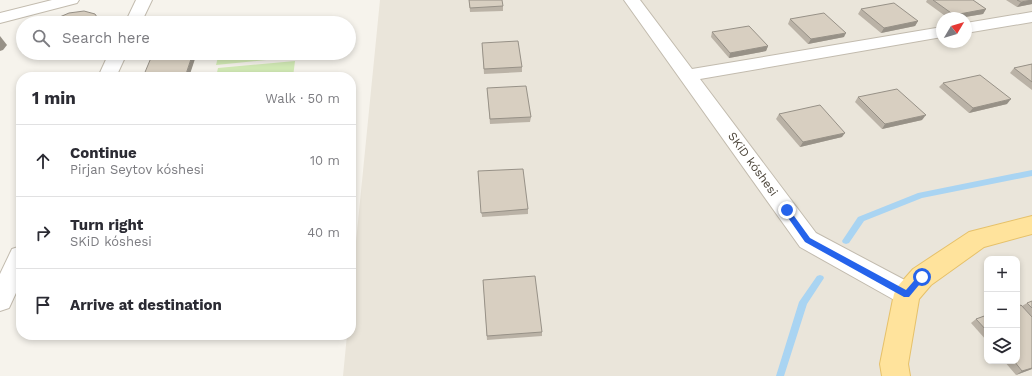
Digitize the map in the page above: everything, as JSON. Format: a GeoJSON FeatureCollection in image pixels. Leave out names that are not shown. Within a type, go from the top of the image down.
{"type":"FeatureCollection","features":[{"type":"Feature","properties":{"kind":"main road"},"geometry":{"type":"LineString","coordinates":[[896,376],[894,364],[906,294],[922,277],[977,239],[1032,225]]}},
{"type":"Feature","properties":{"kind":"street"},"geometry":{"type":"LineString","coordinates":[[0,18],[71,0]]}},
{"type":"Feature","properties":{"kind":"street"},"geometry":{"type":"LineString","coordinates":[[136,16],[144,0]]}},
{"type":"Feature","properties":{"kind":"street","name":"SKiD kóshesi"},"geometry":{"type":"LineString","coordinates":[[632,0],[808,240],[906,294]]}},
{"type":"Feature","properties":{"kind":"street"},"geometry":{"type":"LineString","coordinates":[[972,27],[1032,17]]}},
{"type":"Feature","properties":{"kind":"street"},"geometry":{"type":"LineString","coordinates":[[688,75],[936,33]]}},
{"type":"Feature","properties":{"kind":"street"},"geometry":{"type":"LineString","coordinates":[[109,72],[115,60]]}},
{"type":"Feature","properties":{"kind":"street"},"geometry":{"type":"LineString","coordinates":[[0,300],[16,266]]}},
{"type":"Feature","properties":{"kind":"shaded area"},"geometry":{"type":"Polygon","coordinates":[[[380,0],[1032,0],[1032,376],[343,376],[347,340],[356,340],[356,242],[380,0]]]}},
{"type":"Feature","properties":{"kind":"green space"},"geometry":{"type":"Polygon","coordinates":[[[217,60],[267,60],[216,65],[217,60]]]}},
{"type":"Feature","properties":{"kind":"green space"},"geometry":{"type":"Polygon","coordinates":[[[295,61],[294,72],[217,72],[218,68],[295,61]]]}},
{"type":"Feature","properties":{"kind":"building"},"geometry":{"type":"Polygon","coordinates":[[[469,0],[502,0],[503,6],[470,8],[469,0]]]}},
{"type":"Feature","properties":{"kind":"building"},"geometry":{"type":"Polygon","coordinates":[[[933,0],[973,0],[986,9],[970,12],[950,12],[933,0]]]}},
{"type":"Feature","properties":{"kind":"building"},"geometry":{"type":"Polygon","coordinates":[[[1017,0],[1032,0],[1021,2],[1017,0]]]}},
{"type":"Feature","properties":{"kind":"building"},"geometry":{"type":"Polygon","coordinates":[[[894,3],[918,21],[884,28],[861,9],[894,3]]]}},
{"type":"Feature","properties":{"kind":"building"},"geometry":{"type":"Polygon","coordinates":[[[84,11],[95,14],[96,16],[62,16],[69,13],[84,11]]]}},
{"type":"Feature","properties":{"kind":"building"},"geometry":{"type":"Polygon","coordinates":[[[824,13],[846,33],[811,39],[790,19],[824,13]]]}},
{"type":"Feature","properties":{"kind":"building"},"geometry":{"type":"Polygon","coordinates":[[[749,26],[768,46],[730,53],[712,32],[749,26]]]}},
{"type":"Feature","properties":{"kind":"building"},"geometry":{"type":"Polygon","coordinates":[[[518,41],[522,67],[484,69],[482,43],[518,41]]]}},
{"type":"Feature","properties":{"kind":"building"},"geometry":{"type":"Polygon","coordinates":[[[150,60],[191,60],[187,72],[145,72],[150,60]]]}},
{"type":"Feature","properties":{"kind":"building"},"geometry":{"type":"Polygon","coordinates":[[[1032,64],[1032,82],[1014,68],[1032,64]]]}},
{"type":"Feature","properties":{"kind":"building"},"geometry":{"type":"Polygon","coordinates":[[[980,75],[1011,99],[973,108],[943,83],[980,75]]]}},
{"type":"Feature","properties":{"kind":"building"},"geometry":{"type":"Polygon","coordinates":[[[526,86],[531,117],[490,119],[487,88],[526,86]]]}},
{"type":"Feature","properties":{"kind":"building"},"geometry":{"type":"Polygon","coordinates":[[[897,89],[926,115],[885,124],[858,97],[897,89]]]}},
{"type":"Feature","properties":{"kind":"building"},"geometry":{"type":"Polygon","coordinates":[[[820,105],[845,133],[803,142],[779,114],[820,105]]]}},
{"type":"Feature","properties":{"kind":"building"},"geometry":{"type":"Polygon","coordinates":[[[523,169],[528,209],[481,213],[478,171],[523,169]]]}},
{"type":"Feature","properties":{"kind":"building"},"geometry":{"type":"Polygon","coordinates":[[[535,276],[542,332],[487,336],[483,280],[535,276]]]}},
{"type":"Feature","properties":{"kind":"building"},"geometry":{"type":"Polygon","coordinates":[[[1032,301],[1032,308],[1027,303],[1032,301]]]}},
{"type":"Feature","properties":{"kind":"building"},"geometry":{"type":"Polygon","coordinates":[[[1020,306],[1032,317],[1032,368],[1022,371],[1016,364],[1020,364],[1020,306]]]}},
{"type":"Feature","properties":{"kind":"building"},"geometry":{"type":"Polygon","coordinates":[[[984,316],[984,328],[976,319],[984,316]]]}},
{"type":"Feature","properties":{"kind":"waterway"},"geometry":{"type":"LineString","coordinates":[[846,241],[861,219],[921,195],[1032,173]]}},
{"type":"Feature","properties":{"kind":"waterway"},"geometry":{"type":"LineString","coordinates":[[780,376],[803,302],[820,278]]}},
{"type":"Feature","properties":{"kind":"route"},"geometry":{"type":"LineString","coordinates":[[787,210],[808,240],[906,294],[922,277]]}}]}
